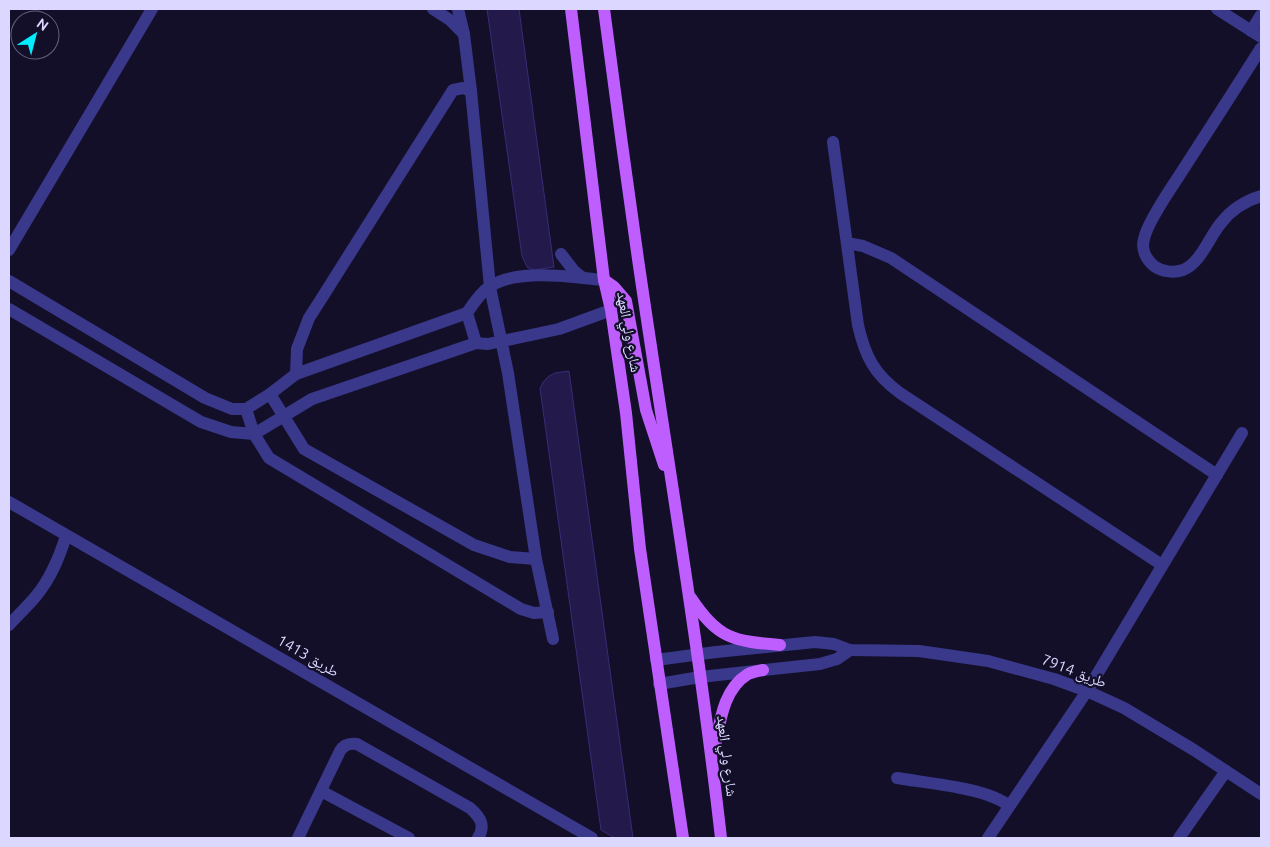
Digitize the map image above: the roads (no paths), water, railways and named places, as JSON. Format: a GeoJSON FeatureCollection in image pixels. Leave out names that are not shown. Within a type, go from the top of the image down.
{"type":"FeatureCollection","features":[{"type":"Feature","properties":{"kind":"main road","name":"شارع ولي العهد"},"geometry":{"type":"LineString","coordinates":[[571,9],[604,280],[611,310],[626,412],[640,549],[659,684]]}},
{"type":"Feature","properties":{"kind":"main road","name":"شارع ولي العهد"},"geometry":{"type":"LineString","coordinates":[[604,9],[638,258],[689,595],[721,838]]}},
{"type":"Feature","properties":{"kind":"main road"},"geometry":{"type":"LineString","coordinates":[[604,280],[621,293],[626,302],[646,410],[657,448],[672,484]]}},
{"type":"Feature","properties":{"kind":"main road"},"geometry":{"type":"LineString","coordinates":[[689,595],[702,615],[714,627],[726,635],[743,641],[780,645]]}},
{"type":"Feature","properties":{"kind":"main road"},"geometry":{"type":"LineString","coordinates":[[712,760],[724,704],[734,688],[748,674],[763,670]]}},
{"type":"Feature","properties":{"kind":"main road"},"geometry":{"type":"LineString","coordinates":[[659,684],[683,838]]}},
{"type":"Feature","properties":{"kind":"street"},"geometry":{"type":"LineString","coordinates":[[9,250],[152,9]]}},
{"type":"Feature","properties":{"kind":"street"},"geometry":{"type":"LineString","coordinates":[[433,9],[450,20],[464,34]]}},
{"type":"Feature","properties":{"kind":"street"},"geometry":{"type":"LineString","coordinates":[[458,9],[464,34],[471,92],[490,286],[508,373],[536,559],[553,639]]}},
{"type":"Feature","properties":{"kind":"street"},"geometry":{"type":"LineString","coordinates":[[1217,9],[1256,34],[1261,15]]}},
{"type":"Feature","properties":{"kind":"street"},"geometry":{"type":"LineString","coordinates":[[1261,48],[1158,209],[1144,238],[1143,248],[1146,256],[1155,267],[1162,270],[1168,272],[1183,270],[1195,261],[1220,224],[1230,213],[1241,205],[1261,196]]}},
{"type":"Feature","properties":{"kind":"street"},"geometry":{"type":"LineString","coordinates":[[296,374],[297,349],[314,311],[453,90],[463,88],[471,92]]}},
{"type":"Feature","properties":{"kind":"street"},"geometry":{"type":"LineString","coordinates":[[833,142],[861,338],[871,364],[889,385],[1162,565]]}},
{"type":"Feature","properties":{"kind":"street"},"geometry":{"type":"LineString","coordinates":[[847,243],[863,246],[897,262],[1217,474]]}},
{"type":"Feature","properties":{"kind":"street"},"geometry":{"type":"LineString","coordinates":[[561,254],[574,271],[583,278]]}},
{"type":"Feature","properties":{"kind":"street"},"geometry":{"type":"LineString","coordinates":[[9,281],[205,398],[232,408],[246,409],[296,374],[467,314],[477,299],[490,286],[503,281],[518,277],[550,276],[604,280]]}},
{"type":"Feature","properties":{"kind":"street"},"geometry":{"type":"LineString","coordinates":[[9,309],[201,422],[230,432],[254,434],[312,398],[476,343],[501,342],[559,329],[611,310]]}},
{"type":"Feature","properties":{"kind":"street"},"geometry":{"type":"LineString","coordinates":[[467,314],[476,343]]}},
{"type":"Feature","properties":{"kind":"street"},"geometry":{"type":"LineString","coordinates":[[270,394],[304,449],[312,454],[474,545],[510,557],[536,559]]}},
{"type":"Feature","properties":{"kind":"street"},"geometry":{"type":"LineString","coordinates":[[246,409],[254,434],[269,458],[521,609],[534,613],[548,612]]}},
{"type":"Feature","properties":{"kind":"street"},"geometry":{"type":"LineString","coordinates":[[988,838],[1087,691],[1242,432]]}},
{"type":"Feature","properties":{"kind":"street","name":"طريق 1413"},"geometry":{"type":"LineString","coordinates":[[9,502],[592,838]]}},
{"type":"Feature","properties":{"kind":"street"},"geometry":{"type":"LineString","coordinates":[[9,625],[36,596],[49,578],[59,558],[66,536]]}},
{"type":"Feature","properties":{"kind":"street","name":"طريق 7914"},"geometry":{"type":"LineString","coordinates":[[656,660],[780,645],[824,643],[850,650],[919,651],[962,656],[1021,669],[1087,691],[1124,708],[1160,728],[1261,794]]}},
{"type":"Feature","properties":{"kind":"street"},"geometry":{"type":"LineString","coordinates":[[659,684],[700,677],[829,662],[844,656],[850,650]]}},
{"type":"Feature","properties":{"kind":"street"},"geometry":{"type":"LineString","coordinates":[[298,838],[342,747],[350,744],[358,744],[470,808],[480,817],[482,824],[481,833],[478,838]]}},
{"type":"Feature","properties":{"kind":"street"},"geometry":{"type":"LineString","coordinates":[[1179,838],[1226,771]]}},
{"type":"Feature","properties":{"kind":"street"},"geometry":{"type":"LineString","coordinates":[[897,778],[989,794],[1009,806]]}},
{"type":"Feature","properties":{"kind":"street"},"geometry":{"type":"LineString","coordinates":[[321,791],[409,838]]}}]}
